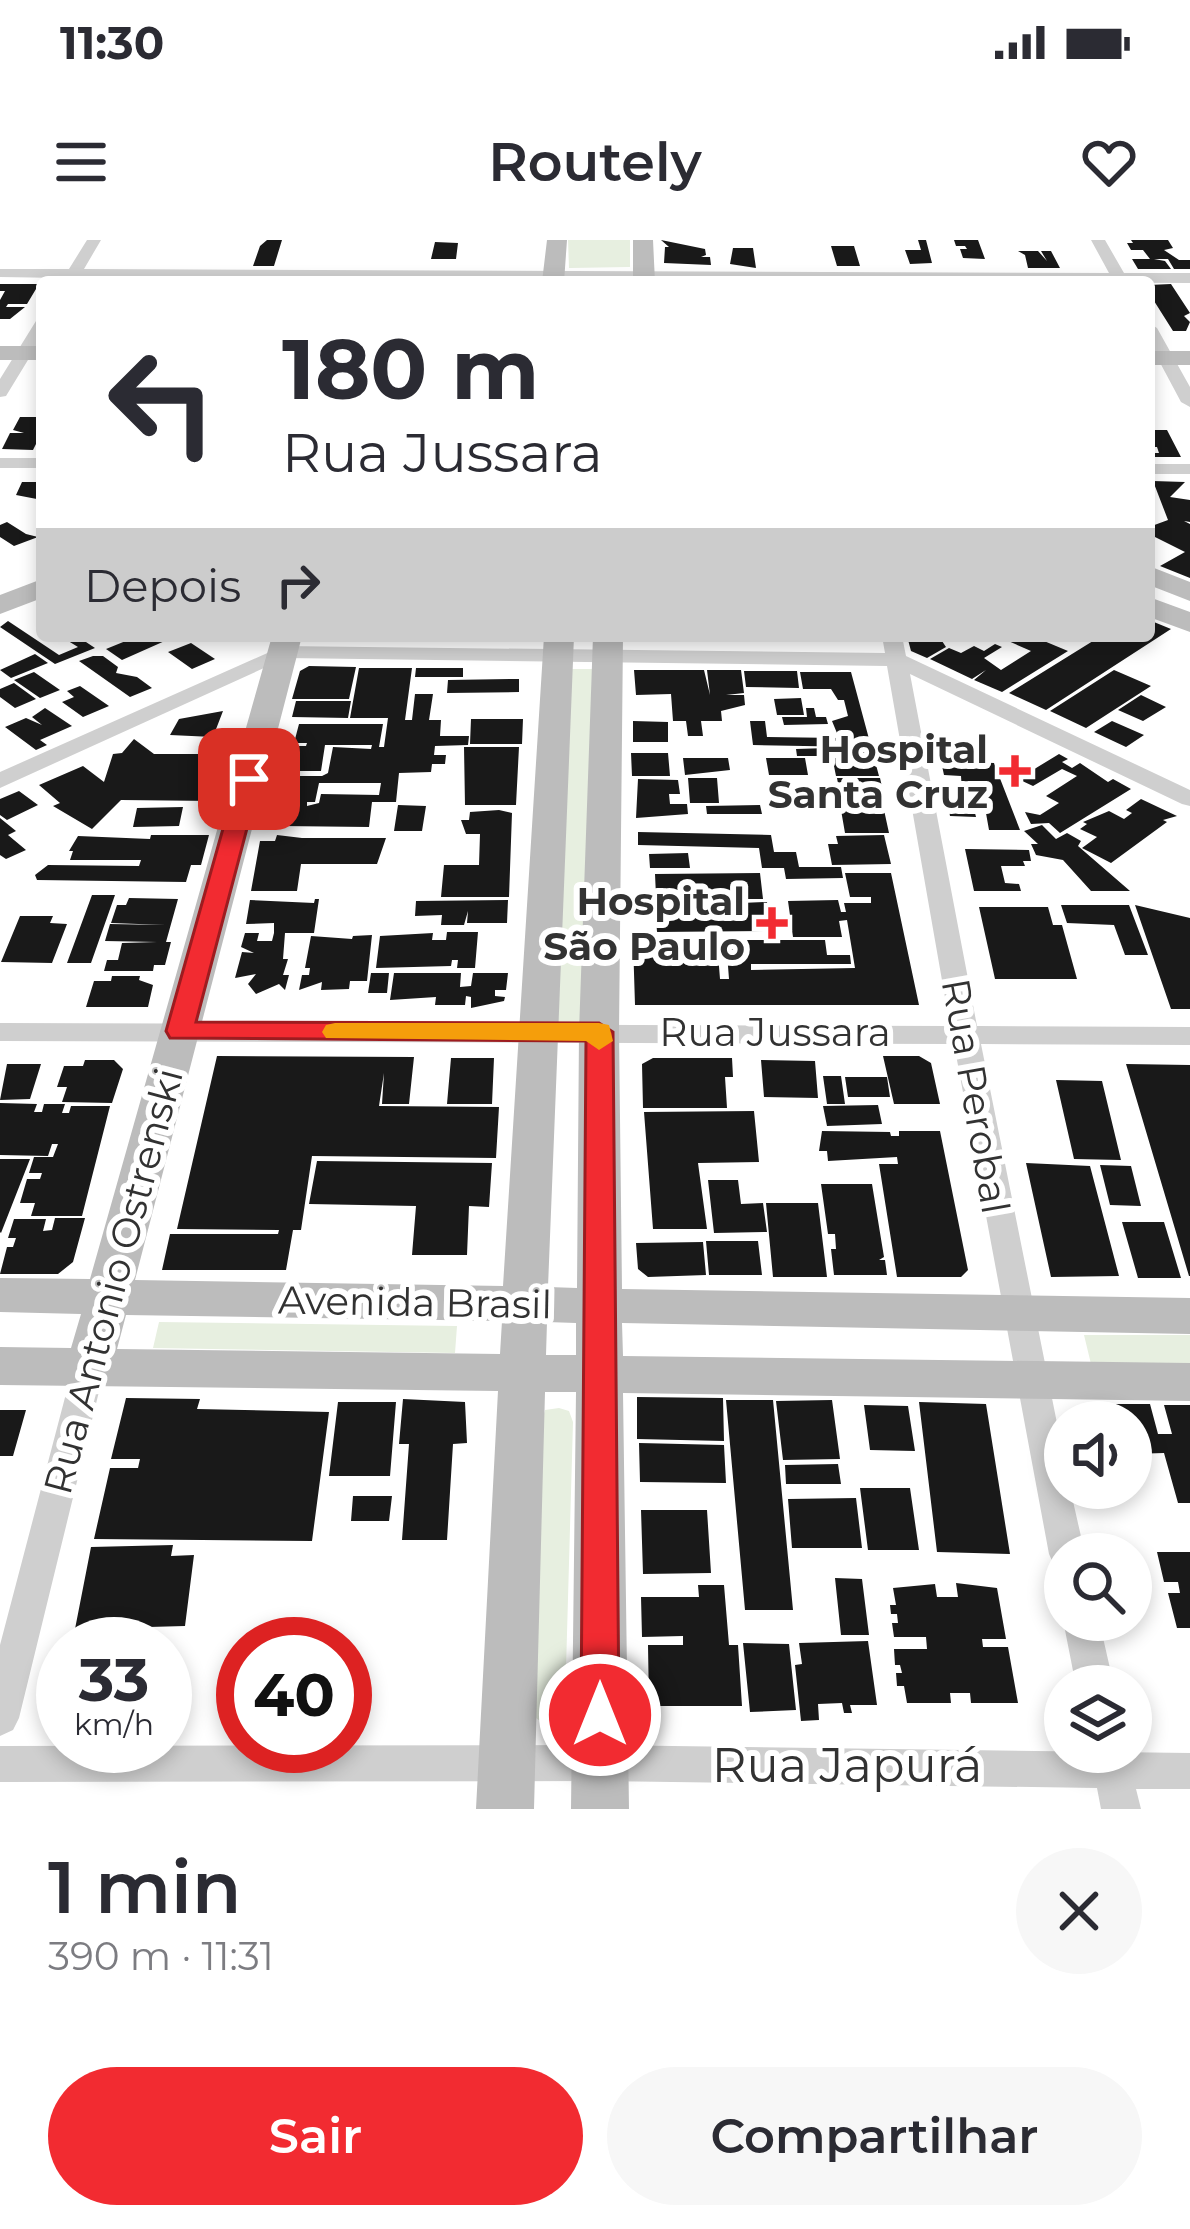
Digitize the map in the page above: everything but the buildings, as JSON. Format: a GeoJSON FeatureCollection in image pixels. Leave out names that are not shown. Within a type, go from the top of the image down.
{"type":"FeatureCollection","features":[{"type":"Feature","properties":{"kind":"street"},"geometry":{"type":"LineString","coordinates":[[72,276],[94,240]]}},
{"type":"Feature","properties":{"kind":"street"},"geometry":{"type":"LineString","coordinates":[[553,276],[557,240]]}},
{"type":"Feature","properties":{"kind":"street"},"geometry":{"type":"LineString","coordinates":[[643,240],[644,276]]}},
{"type":"Feature","properties":{"kind":"street"},"geometry":{"type":"LineString","coordinates":[[1098,240],[1120,276]]}},
{"type":"Feature","properties":{"kind":"street"},"geometry":{"type":"LineString","coordinates":[[0,273],[43,276]]}},
{"type":"Feature","properties":{"kind":"street"},"geometry":{"type":"LineString","coordinates":[[1155,279],[1190,278]]}},
{"type":"Feature","properties":{"kind":"street"},"geometry":{"type":"LineString","coordinates":[[0,392],[21,359]]}},
{"type":"Feature","properties":{"kind":"street"},"geometry":{"type":"LineString","coordinates":[[1170,364],[1190,402]]}},
{"type":"Feature","properties":{"kind":"street"},"geometry":{"type":"LineString","coordinates":[[0,463],[36,463]]}},
{"type":"Feature","properties":{"kind":"street"},"geometry":{"type":"LineString","coordinates":[[1155,469],[1190,469]]}},
{"type":"Feature","properties":{"kind":"street"},"geometry":{"type":"LineString","coordinates":[[0,578],[36,563]]}},
{"type":"Feature","properties":{"kind":"street"},"geometry":{"type":"LineString","coordinates":[[1155,577],[1190,592]]}},
{"type":"Feature","properties":{"kind":"street"},"geometry":{"type":"LineString","coordinates":[[0,605],[36,590]]}},
{"type":"Feature","properties":{"kind":"street"},"geometry":{"type":"LineString","coordinates":[[1155,608],[1190,622]]}},
{"type":"Feature","properties":{"kind":"street"},"geometry":{"type":"LineString","coordinates":[[0,781],[285,644],[895,648],[1190,799]]}},
{"type":"Feature","properties":{"kind":"street","name":"Rua Antonio Ostrenski"},"geometry":{"type":"LineString","coordinates":[[0,1718],[89,1367],[285,644]]}},
{"type":"Feature","properties":{"kind":"street"},"geometry":{"type":"LineString","coordinates":[[506,1786],[536,1032],[558,647]]}},
{"type":"Feature","properties":{"kind":"street"},"geometry":{"type":"LineString","coordinates":[[600,1786],[599,1032],[608,648]]}},
{"type":"Feature","properties":{"kind":"street","name":"Rua Perobal"},"geometry":{"type":"LineString","coordinates":[[895,648],[1017,1314],[1062,1533]]}},
{"type":"Feature","properties":{"kind":"street","name":"Rua Jussara"},"geometry":{"type":"LineString","coordinates":[[0,1031],[1190,1036]]}},
{"type":"Feature","properties":{"kind":"street","name":"Avenida Brasil"},"geometry":{"type":"LineString","coordinates":[[0,1295],[1190,1316]]}},
{"type":"Feature","properties":{"kind":"street","name":"Avenida Brasil"},"geometry":{"type":"LineString","coordinates":[[0,1366],[1190,1382]]}},
{"type":"Feature","properties":{"kind":"street","name":"Rua Japurá"},"geometry":{"type":"LineString","coordinates":[[0,1765],[600,1786],[1044,1763]]}},
{"type":"Feature","properties":{"kind":"street","name":"Rua Japurá"},"geometry":{"type":"LineString","coordinates":[[1152,1766],[1190,1771]]}},
{"type":"Feature","properties":{"kind":"street"},"geometry":{"type":"LineString","coordinates":[[1113,1773],[1121,1809]]}},
{"type":"Feature","properties":{"kind":"green space"},"geometry":{"type":"Polygon","coordinates":[[[568,240],[630,240],[630,267],[569,268],[568,240]]]}},
{"type":"Feature","properties":{"kind":"green space"},"geometry":{"type":"Polygon","coordinates":[[[562,669],[592,669],[587,1022],[549,1022],[562,669]]]}},
{"type":"Feature","properties":{"kind":"green space"},"geometry":{"type":"Polygon","coordinates":[[[159,1322],[457,1326],[455,1353],[153,1348],[159,1322]]]}},
{"type":"Feature","properties":{"kind":"green space"},"geometry":{"type":"Polygon","coordinates":[[[1084,1335],[1190,1335],[1190,1364],[1091,1364],[1084,1335]]]}},
{"type":"Feature","properties":{"kind":"green space"},"geometry":{"type":"Polygon","coordinates":[[[545,1410],[569,1411],[573,1422],[565,1704],[562,1714],[540,1721],[532,1715],[542,1421],[545,1410]]]}},
{"type":"Feature","properties":{"kind":"slow traffic"},"geometry":{"type":"LineString","coordinates":[[335,1032],[599,1032],[599,1041]]}},
{"type":"Feature","properties":{"kind":"place","name":"Hospital Santa Cruz"},"geometry":{"type":"Point","coordinates":[1015,771]}},
{"type":"Feature","properties":{"kind":"place","name":"Hospital São Paulo"},"geometry":{"type":"Point","coordinates":[772,923]}},
{"type":"Feature","properties":{"kind":"route"},"geometry":{"type":"LineString","coordinates":[[249,779],[180,1031],[599,1032],[600,1715]]}}]}
